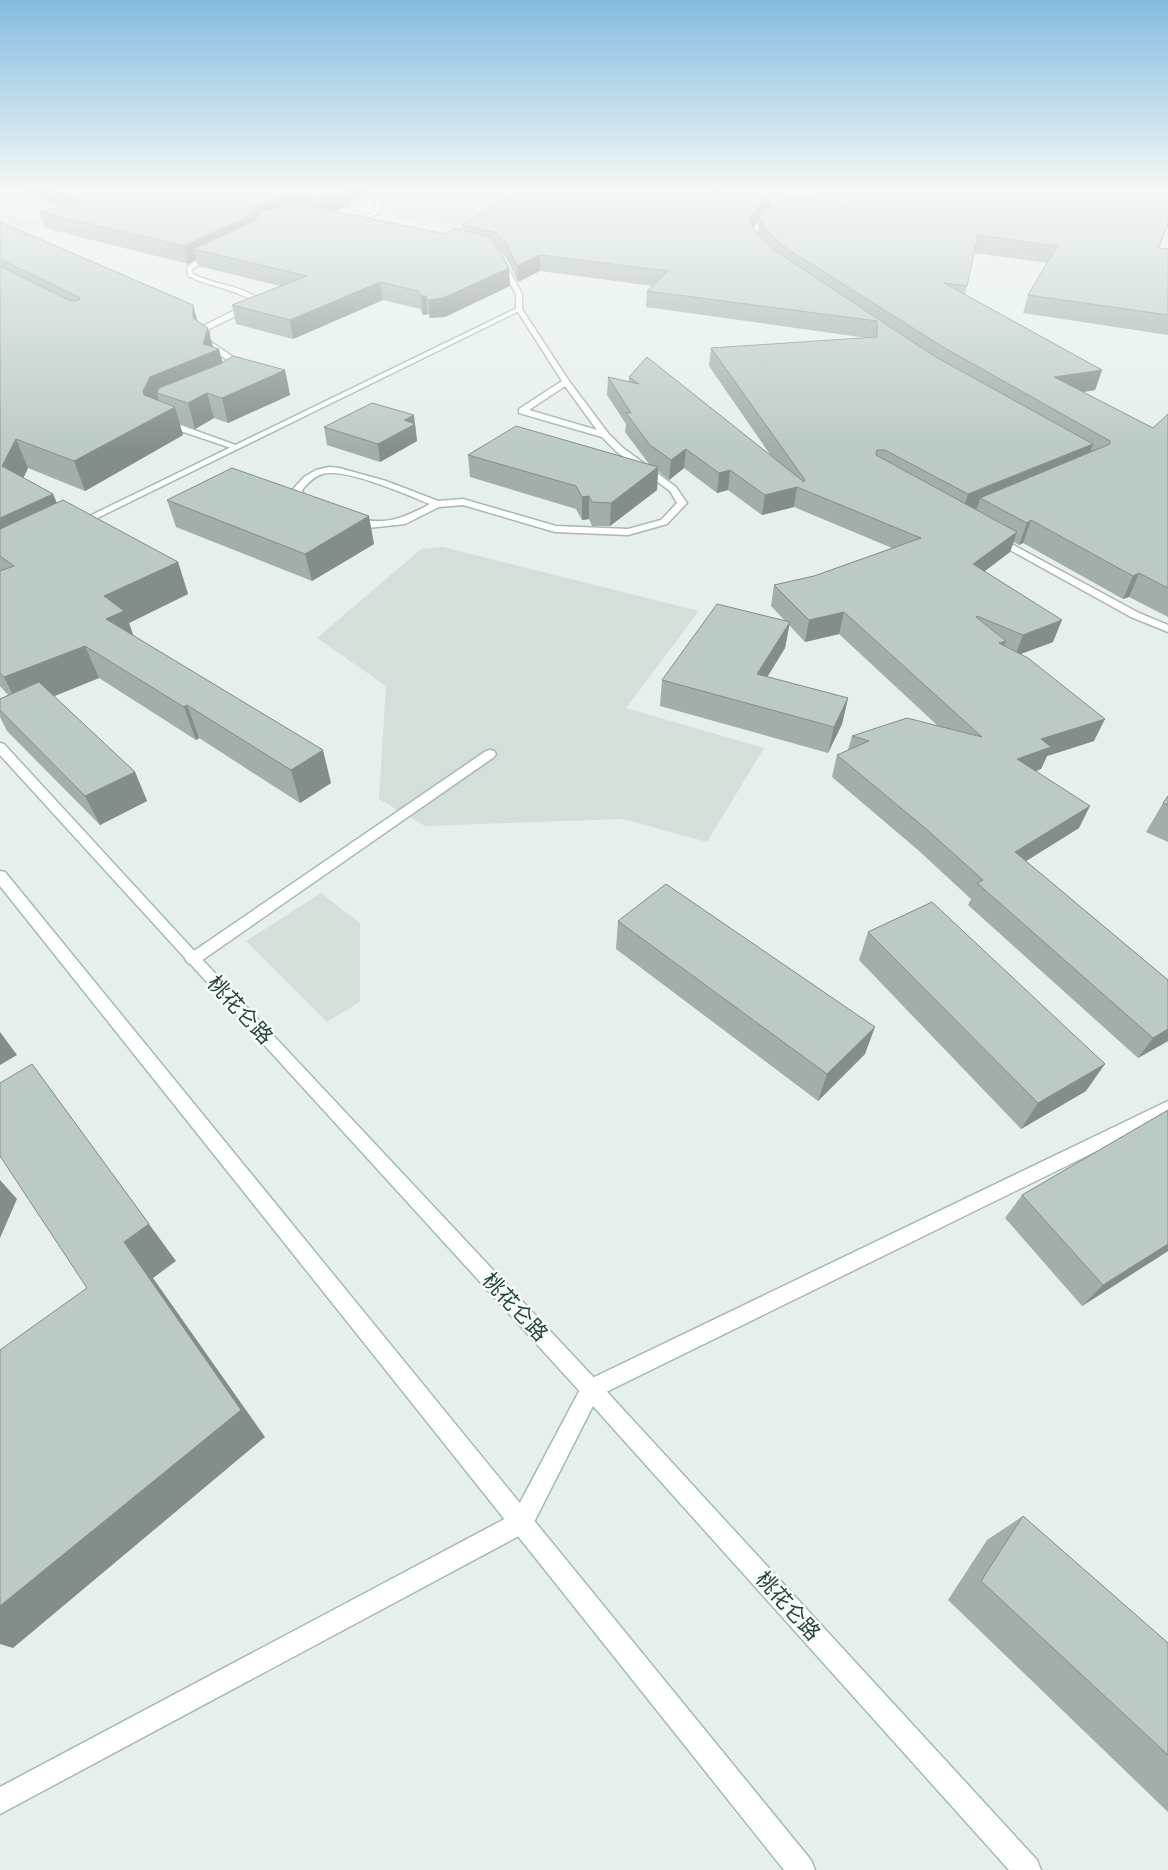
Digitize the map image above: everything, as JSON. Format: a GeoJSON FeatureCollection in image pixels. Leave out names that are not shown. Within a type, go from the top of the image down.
{"type":"FeatureCollection","features":[{"type":"Feature","properties":{"kind":"street"},"geometry":{"type":"LineString","coordinates":[[192,276],[198,280],[248,293],[258,302],[206,328],[204,341],[236,363],[240,373],[234,376]]}},
{"type":"Feature","properties":{"kind":"street"},"geometry":{"type":"LineString","coordinates":[[340,516],[368,525],[404,521],[437,504],[463,502],[555,529],[628,532],[664,522],[682,503],[673,489],[620,450],[605,435],[566,382],[519,309],[519,294],[510,276]]}},
{"type":"Feature","properties":{"kind":"street"},"geometry":{"type":"LineString","coordinates":[[70,528],[519,309]]}},
{"type":"Feature","properties":{"kind":"street"},"geometry":{"type":"LineString","coordinates":[[566,382],[522,412],[605,435]]}},
{"type":"Feature","properties":{"kind":"street"},"geometry":{"type":"LineString","coordinates":[[160,414],[157,420],[175,428],[237,447]]}},
{"type":"Feature","properties":{"kind":"street"},"geometry":{"type":"LineString","coordinates":[[321,510],[302,503],[297,490],[306,478],[328,470],[350,473],[420,496],[437,504]]}},
{"type":"Feature","properties":{"kind":"street"},"geometry":{"type":"LineString","coordinates":[[987,534],[1135,615],[1168,629]]}},
{"type":"Feature","properties":{"kind":"street","name":"桃花仑路"},"geometry":{"type":"LineString","coordinates":[[0,747],[193,959],[591,1389],[1027,1870]]}},
{"type":"Feature","properties":{"kind":"street"},"geometry":{"type":"LineString","coordinates":[[193,959],[490,754]]}},
{"type":"Feature","properties":{"kind":"street"},"geometry":{"type":"LineString","coordinates":[[0,876],[801,1870]]}},
{"type":"Feature","properties":{"kind":"street"},"geometry":{"type":"LineString","coordinates":[[0,1802],[522,1522],[591,1389],[1168,1108]]}},
{"type":"Feature","properties":{"kind":"shaded area"},"geometry":{"type":"Polygon","coordinates":[[[443,547],[699,611],[626,708],[764,748],[707,842],[623,819],[425,826],[379,799],[386,686],[317,638],[421,549],[443,547]]]}},
{"type":"Feature","properties":{"kind":"shaded area"},"geometry":{"type":"Polygon","coordinates":[[[321,893],[360,923],[360,1002],[327,1022],[246,941],[321,893]]]}},
{"type":"Feature","properties":{"kind":"building"},"geometry":{"type":"Polygon","coordinates":[[[0,276],[21,276],[71,301],[79,300],[80,298],[35,276],[126,276],[193,305],[193,318],[208,328],[203,344],[219,349],[150,377],[143,391],[144,395],[175,407],[74,461],[16,439],[2,466],[53,494],[0,518],[0,276]]]}},
{"type":"Feature","properties":{"kind":"building"},"geometry":{"type":"Polygon","coordinates":[[[306,276],[491,276],[443,298],[428,300],[426,296],[421,296],[418,291],[380,282],[290,320],[232,305],[306,276]]]}},
{"type":"Feature","properties":{"kind":"building"},"geometry":{"type":"Polygon","coordinates":[[[662,276],[814,276],[934,356],[1093,444],[968,494],[885,450],[877,450],[876,455],[1017,532],[973,564],[1062,620],[1023,635],[976,617],[1006,641],[999,643],[1028,658],[1105,719],[1041,739],[1051,747],[1017,759],[1090,806],[1015,852],[1168,980],[1168,1029],[1153,1038],[977,883],[983,880],[925,828],[837,755],[869,741],[852,736],[907,718],[982,737],[844,612],[809,620],[774,585],[814,576],[921,538],[797,487],[765,495],[730,470],[719,473],[686,449],[671,460],[650,445],[626,413],[631,413],[608,377],[639,384],[629,377],[647,357],[804,482],[805,480],[711,348],[877,337],[877,321],[647,291],[662,276]]]}},
{"type":"Feature","properties":{"kind":"building"},"geometry":{"type":"Polygon","coordinates":[[[831,276],[969,276],[967,286],[944,283],[1102,370],[1054,377],[1153,428],[1168,414],[1168,588],[1139,573],[1133,576],[1031,520],[1027,523],[980,498],[1110,444],[1110,441],[943,347],[831,276]]]}},
{"type":"Feature","properties":{"kind":"building"},"geometry":{"type":"Polygon","coordinates":[[[1039,276],[1168,276],[1168,315],[1028,295],[1039,276]]]}},
{"type":"Feature","properties":{"kind":"building"},"geometry":{"type":"Polygon","coordinates":[[[233,356],[285,370],[222,398],[207,393],[188,403],[157,393],[159,388],[220,364],[233,356]]]}},
{"type":"Feature","properties":{"kind":"building"},"geometry":{"type":"Polygon","coordinates":[[[372,403],[414,415],[404,420],[415,424],[378,444],[324,427],[372,403]]]}},
{"type":"Feature","properties":{"kind":"building"},"geometry":{"type":"Polygon","coordinates":[[[516,426],[658,467],[611,503],[592,502],[589,496],[582,497],[576,486],[468,455],[516,426]]]}},
{"type":"Feature","properties":{"kind":"building"},"geometry":{"type":"Polygon","coordinates":[[[232,468],[369,516],[305,554],[167,500],[232,468]]]}},
{"type":"Feature","properties":{"kind":"building"},"geometry":{"type":"Polygon","coordinates":[[[63,500],[178,562],[104,596],[124,611],[106,619],[323,750],[291,770],[187,705],[184,707],[85,646],[4,677],[0,673],[0,571],[14,566],[0,556],[0,529],[63,500]]]}},
{"type":"Feature","properties":{"kind":"building"},"geometry":{"type":"Polygon","coordinates":[[[717,604],[790,622],[757,674],[848,698],[834,727],[662,680],[717,604]]]}},
{"type":"Feature","properties":{"kind":"building"},"geometry":{"type":"Polygon","coordinates":[[[39,682],[135,772],[85,796],[0,710],[0,699],[39,682]]]}},
{"type":"Feature","properties":{"kind":"building"},"geometry":{"type":"Polygon","coordinates":[[[1168,796],[1168,805],[1163,803],[1168,796]]]}},
{"type":"Feature","properties":{"kind":"building"},"geometry":{"type":"Polygon","coordinates":[[[666,884],[875,1027],[827,1074],[618,921],[666,884]]]}},
{"type":"Feature","properties":{"kind":"building"},"geometry":{"type":"Polygon","coordinates":[[[932,902],[1105,1064],[1038,1103],[868,932],[932,902]]]}},
{"type":"Feature","properties":{"kind":"building"},"geometry":{"type":"Polygon","coordinates":[[[32,1064],[149,1224],[124,1242],[241,1410],[0,1606],[0,1350],[87,1288],[0,1156],[0,1083],[32,1064]]]}},
{"type":"Feature","properties":{"kind":"building"},"geometry":{"type":"Polygon","coordinates":[[[1168,1110],[1168,1244],[1103,1285],[1022,1195],[1168,1110]]]}},
{"type":"Feature","properties":{"kind":"building"},"geometry":{"type":"Polygon","coordinates":[[[1023,1516],[1168,1643],[1168,1755],[981,1581],[1023,1516]]]}}]}
